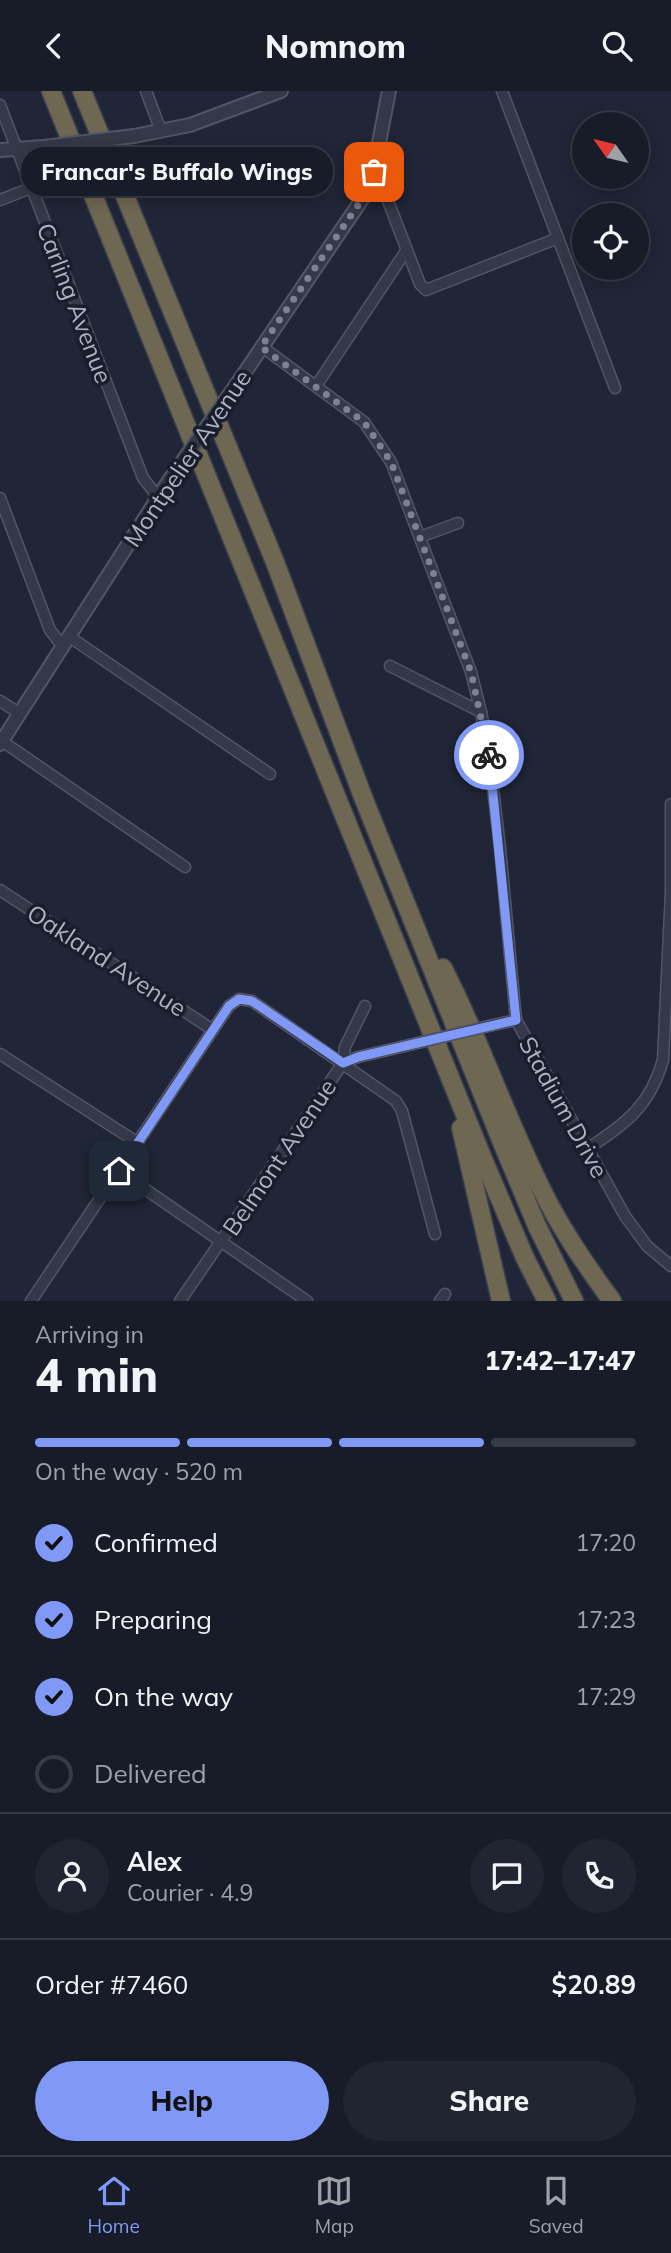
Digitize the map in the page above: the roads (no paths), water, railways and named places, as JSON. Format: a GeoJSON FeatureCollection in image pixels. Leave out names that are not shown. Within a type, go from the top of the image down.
{"type":"FeatureCollection","features":[{"type":"Feature","properties":{"kind":"highway"},"geometry":{"type":"LineString","coordinates":[[51,91],[520,1247],[547,1301]]}},
{"type":"Feature","properties":{"kind":"highway"},"geometry":{"type":"LineString","coordinates":[[82,91],[275,562],[363,797],[537,1226],[574,1301]]}},
{"type":"Feature","properties":{"kind":"highway"},"geometry":{"type":"LineString","coordinates":[[414,920],[463,1007],[541,1188],[578,1252],[612,1301]]}},
{"type":"Feature","properties":{"kind":"highway"},"geometry":{"type":"LineString","coordinates":[[440,1050],[501,1301]]}},
{"type":"Feature","properties":{"kind":"street"},"geometry":{"type":"LineString","coordinates":[[146,91],[161,131]]}},
{"type":"Feature","properties":{"kind":"street"},"geometry":{"type":"LineString","coordinates":[[0,150],[44,147],[161,131],[216,116],[281,91]]}},
{"type":"Feature","properties":{"kind":"street","name":"Montpelier Avenue"},"geometry":{"type":"LineString","coordinates":[[1,742],[158,497],[367,192],[372,179],[389,91]]}},
{"type":"Feature","properties":{"kind":"street"},"geometry":{"type":"LineString","coordinates":[[502,91],[614,388]]}},
{"type":"Feature","properties":{"kind":"street","name":"Carling Avenue"},"geometry":{"type":"LineString","coordinates":[[0,105],[143,478],[158,497]]}},
{"type":"Feature","properties":{"kind":"street"},"geometry":{"type":"LineString","coordinates":[[374,166],[419,284],[426,290],[558,238]]}},
{"type":"Feature","properties":{"kind":"street"},"geometry":{"type":"LineString","coordinates":[[0,200],[31,188]]}},
{"type":"Feature","properties":{"kind":"street"},"geometry":{"type":"LineString","coordinates":[[316,386],[406,251]]}},
{"type":"Feature","properties":{"kind":"street"},"geometry":{"type":"LineString","coordinates":[[261,347],[364,422],[391,462],[420,537],[471,672],[481,712],[489,754],[500,848],[516,1020]]}},
{"type":"Feature","properties":{"kind":"street"},"geometry":{"type":"LineString","coordinates":[[0,498],[50,630],[270,774]]}},
{"type":"Feature","properties":{"kind":"street"},"geometry":{"type":"LineString","coordinates":[[420,537],[458,523]]}},
{"type":"Feature","properties":{"kind":"street"},"geometry":{"type":"LineString","coordinates":[[390,666],[481,712]]}},
{"type":"Feature","properties":{"kind":"street"},"geometry":{"type":"LineString","coordinates":[[0,701],[19,713]]}},
{"type":"Feature","properties":{"kind":"street"},"geometry":{"type":"LineString","coordinates":[[1,742],[185,867]]}},
{"type":"Feature","properties":{"kind":"street"},"geometry":{"type":"LineString","coordinates":[[589,1148],[621,1126],[641,1107],[657,1078],[663,1060],[671,891],[671,804]]}},
{"type":"Feature","properties":{"kind":"street","name":"Oakland Avenue"},"geometry":{"type":"LineString","coordinates":[[0,890],[213,1030]]}},
{"type":"Feature","properties":{"kind":"street"},"geometry":{"type":"LineString","coordinates":[[31,1301],[213,1030],[234,1001],[245,999],[252,1001],[343,1063],[399,1105],[435,1234]]}},
{"type":"Feature","properties":{"kind":"street","name":"Belmont Avenue"},"geometry":{"type":"LineString","coordinates":[[180,1301],[343,1063],[345,1047],[365,1006]]}},
{"type":"Feature","properties":{"kind":"street","name":"Stadium Drive"},"geometry":{"type":"LineString","coordinates":[[343,1063],[358,1057],[516,1020],[635,1232],[671,1266]]}},
{"type":"Feature","properties":{"kind":"street"},"geometry":{"type":"LineString","coordinates":[[0,1054],[138,1143]]}},
{"type":"Feature","properties":{"kind":"street"},"geometry":{"type":"LineString","coordinates":[[119,1171],[307,1301]]}},
{"type":"Feature","properties":{"kind":"place","name":"Francar's Buffalo Wings"},"geometry":{"type":"Point","coordinates":[374,172]}}]}
